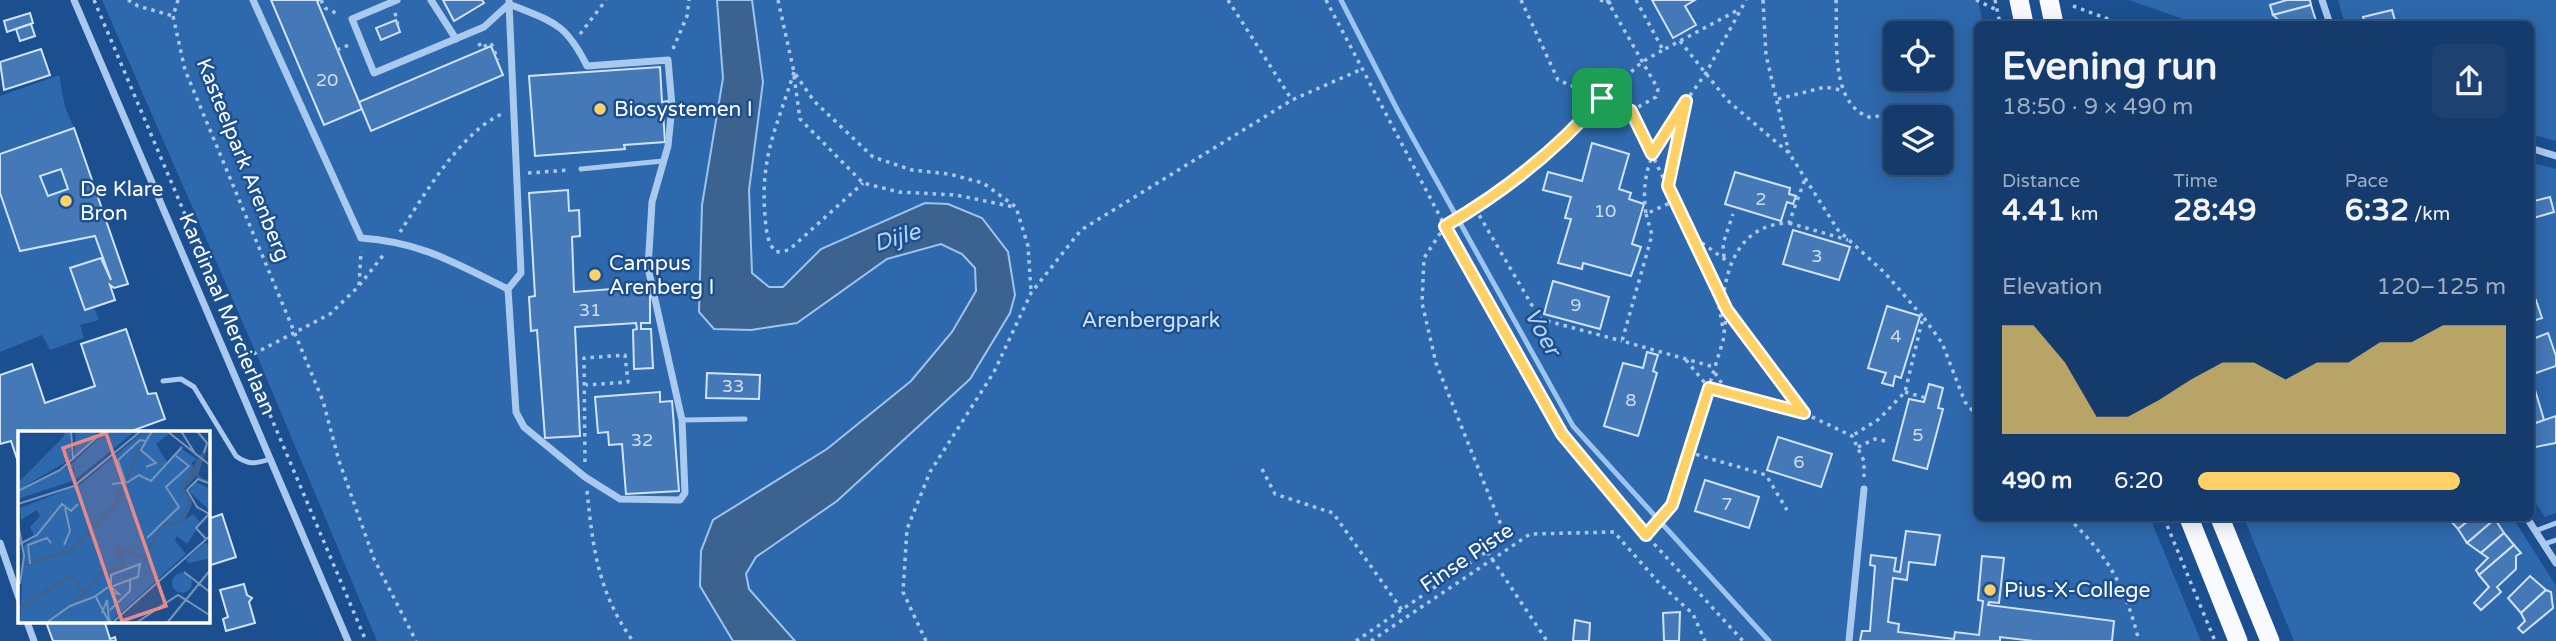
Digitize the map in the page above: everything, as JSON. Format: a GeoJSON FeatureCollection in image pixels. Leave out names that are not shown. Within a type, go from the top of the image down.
{"type":"FeatureCollection","features":[{"type":"Feature","properties":{"kind":"highway"},"geometry":{"type":"LineString","coordinates":[[2019,0],[2023,21]]}},
{"type":"Feature","properties":{"kind":"highway"},"geometry":{"type":"LineString","coordinates":[[2049,0],[2053,21]]}},
{"type":"Feature","properties":{"kind":"highway"},"geometry":{"type":"LineString","coordinates":[[2190,521],[2238,641]]}},
{"type":"Feature","properties":{"kind":"highway"},"geometry":{"type":"LineString","coordinates":[[2221,521],[2270,641]]}},
{"type":"Feature","properties":{"kind":"street","name":"Kardinaal Mercierlaan"},"geometry":{"type":"LineString","coordinates":[[74,0],[348,641]]}},
{"type":"Feature","properties":{"kind":"street"},"geometry":{"type":"LineString","coordinates":[[253,0],[361,238],[395,241],[428,249],[508,289]]}},
{"type":"Feature","properties":{"kind":"street"},"geometry":{"type":"LineString","coordinates":[[397,0],[352,19],[374,73],[484,27],[509,2]]}},
{"type":"Feature","properties":{"kind":"street"},"geometry":{"type":"LineString","coordinates":[[431,0],[456,38]]}},
{"type":"Feature","properties":{"kind":"street"},"geometry":{"type":"LineString","coordinates":[[2322,0],[2329,21]]}},
{"type":"Feature","properties":{"kind":"street"},"geometry":{"type":"LineString","coordinates":[[509,2],[557,24],[573,40],[587,66],[668,61],[672,106],[668,146],[652,202],[648,268],[682,420],[685,493],[680,500],[620,499],[585,477],[524,426],[516,412],[508,289],[520,273],[509,2]]}},
{"type":"Feature","properties":{"kind":"street"},"geometry":{"type":"LineString","coordinates":[[2534,149],[2556,156]]}},
{"type":"Feature","properties":{"kind":"street"},"geometry":{"type":"LineString","coordinates":[[1849,641],[1864,489]]}},
{"type":"Feature","properties":{"kind":"street"},"geometry":{"type":"LineString","coordinates":[[2529,521],[2556,563]]}},
{"type":"Feature","properties":{"kind":"street"},"geometry":{"type":"LineString","coordinates":[[0,542],[18,595]]}},
{"type":"Feature","properties":{"kind":"street"},"geometry":{"type":"LineString","coordinates":[[28,624],[34,641]]}},
{"type":"Feature","properties":{"kind":"lane"},"geometry":{"type":"LineString","coordinates":[[581,169],[663,161]]}},
{"type":"Feature","properties":{"kind":"lane"},"geometry":{"type":"LineString","coordinates":[[163,381],[181,379],[194,387],[236,456],[245,463],[258,464],[270,459]]}},
{"type":"Feature","properties":{"kind":"lane"},"geometry":{"type":"LineString","coordinates":[[682,420],[745,419]]}},
{"type":"Feature","properties":{"kind":"lane"},"geometry":{"type":"LineString","coordinates":[[2535,531],[2556,523]]}},
{"type":"Feature","properties":{"kind":"lane"},"geometry":{"type":"LineString","coordinates":[[2544,544],[2556,540]]}},
{"type":"Feature","properties":{"kind":"path"},"geometry":{"type":"LineString","coordinates":[[94,0],[366,641]]}},
{"type":"Feature","properties":{"kind":"path"},"geometry":{"type":"LineString","coordinates":[[128,0],[138,6],[173,16]]}},
{"type":"Feature","properties":{"kind":"path","name":"Kasteelpark Arenberg"},"geometry":{"type":"LineString","coordinates":[[178,0],[173,16],[185,70],[323,401],[339,461],[374,559],[416,641]]}},
{"type":"Feature","properties":{"kind":"path"},"geometry":{"type":"LineString","coordinates":[[321,0],[325,8],[352,19]]}},
{"type":"Feature","properties":{"kind":"path"},"geometry":{"type":"LineString","coordinates":[[573,40],[592,23],[606,0]]}},
{"type":"Feature","properties":{"kind":"path"},"geometry":{"type":"LineString","coordinates":[[668,61],[687,16],[689,0]]}},
{"type":"Feature","properties":{"kind":"path"},"geometry":{"type":"LineString","coordinates":[[778,0],[794,72],[800,119],[863,183],[899,192],[956,195],[1016,207]]}},
{"type":"Feature","properties":{"kind":"path"},"geometry":{"type":"LineString","coordinates":[[1228,0],[1292,100]]}},
{"type":"Feature","properties":{"kind":"path"},"geometry":{"type":"LineString","coordinates":[[1326,0],[1445,226],[1562,434],[1646,535],[1743,641]]}},
{"type":"Feature","properties":{"kind":"path"},"geometry":{"type":"LineString","coordinates":[[1521,0],[1558,80],[1631,111],[1727,310],[1804,413]]}},
{"type":"Feature","properties":{"kind":"path"},"geometry":{"type":"LineString","coordinates":[[1600,0],[1614,0]]}},
{"type":"Feature","properties":{"kind":"path"},"geometry":{"type":"LineString","coordinates":[[1636,0],[1663,50]]}},
{"type":"Feature","properties":{"kind":"path"},"geometry":{"type":"LineString","coordinates":[[1622,341],[1652,235],[1642,188],[1652,154],[1706,73],[1746,0]]}},
{"type":"Feature","properties":{"kind":"path"},"geometry":{"type":"LineString","coordinates":[[1763,0],[1766,55],[1789,153]]}},
{"type":"Feature","properties":{"kind":"path"},"geometry":{"type":"LineString","coordinates":[[1836,0],[1841,90],[1850,107],[1872,118],[1913,104]]}},
{"type":"Feature","properties":{"kind":"path"},"geometry":{"type":"LineString","coordinates":[[1976,0],[1997,10]]}},
{"type":"Feature","properties":{"kind":"path"},"geometry":{"type":"LineString","coordinates":[[1995,0],[1999,21]]}},
{"type":"Feature","properties":{"kind":"path"},"geometry":{"type":"LineString","coordinates":[[1608,1],[1658,89],[1656,97],[1631,111]]}},
{"type":"Feature","properties":{"kind":"path"},"geometry":{"type":"LineString","coordinates":[[2073,6],[2114,21]]}},
{"type":"Feature","properties":{"kind":"path"},"geometry":{"type":"LineString","coordinates":[[1356,641],[1489,550],[1505,535],[1436,363],[1422,303],[1424,258],[1445,226],[1513,183],[1566,139],[1602,98],[1642,62],[1742,8]]}},
{"type":"Feature","properties":{"kind":"path"},"geometry":{"type":"LineString","coordinates":[[1680,41],[1727,100],[1789,153],[1838,230],[1885,273],[1923,317],[1942,343],[1965,402],[1974,412]]}},
{"type":"Feature","properties":{"kind":"path"},"geometry":{"type":"LineString","coordinates":[[481,48],[491,44],[500,66]]}},
{"type":"Feature","properties":{"kind":"path"},"geometry":{"type":"LineString","coordinates":[[926,641],[903,592],[907,529],[930,472],[995,372],[1031,293],[1081,230],[1292,100],[1362,69]]}},
{"type":"Feature","properties":{"kind":"path"},"geometry":{"type":"LineString","coordinates":[[794,72],[766,156],[764,195],[770,245],[776,252],[789,250],[863,183]]}},
{"type":"Feature","properties":{"kind":"path"},"geometry":{"type":"LineString","coordinates":[[794,72],[814,101],[873,157],[912,170],[949,174],[983,183],[1016,207],[1028,246],[1031,293]]}},
{"type":"Feature","properties":{"kind":"path"},"geometry":{"type":"LineString","coordinates":[[1778,99],[1825,87],[1841,90]]}},
{"type":"Feature","properties":{"kind":"path"},"geometry":{"type":"LineString","coordinates":[[1668,186],[1686,101]]}},
{"type":"Feature","properties":{"kind":"path"},"geometry":{"type":"LineString","coordinates":[[245,358],[330,314],[358,287],[395,241],[434,181],[463,146],[488,122],[513,110]]}},
{"type":"Feature","properties":{"kind":"path"},"geometry":{"type":"LineString","coordinates":[[516,174],[581,169]]}},
{"type":"Feature","properties":{"kind":"path"},"geometry":{"type":"LineString","coordinates":[[1789,223],[1805,179]]}},
{"type":"Feature","properties":{"kind":"path"},"geometry":{"type":"LineString","coordinates":[[1646,214],[1676,200]]}},
{"type":"Feature","properties":{"kind":"path"},"geometry":{"type":"LineString","coordinates":[[1473,209],[1540,319],[1714,369],[1728,393]]}},
{"type":"Feature","properties":{"kind":"path"},"geometry":{"type":"LineString","coordinates":[[1724,257],[1723,244],[1733,215]]}},
{"type":"Feature","properties":{"kind":"path"},"geometry":{"type":"LineString","coordinates":[[1723,301],[1730,263],[1746,239],[1764,227],[1789,223],[1849,241]]}},
{"type":"Feature","properties":{"kind":"path"},"geometry":{"type":"LineString","coordinates":[[358,287],[361,238]]}},
{"type":"Feature","properties":{"kind":"path"},"geometry":{"type":"LineString","coordinates":[[1694,238],[1730,263]]}},
{"type":"Feature","properties":{"kind":"path"},"geometry":{"type":"LineString","coordinates":[[1715,283],[1724,334]]}},
{"type":"Feature","properties":{"kind":"path"},"geometry":{"type":"LineString","coordinates":[[1646,535],[1672,505],[1709,388],[1724,334],[1727,310]]}},
{"type":"Feature","properties":{"kind":"path"},"geometry":{"type":"LineString","coordinates":[[1852,436],[1878,419],[1905,392],[1923,317]]}},
{"type":"Feature","properties":{"kind":"path"},"geometry":{"type":"LineString","coordinates":[[586,385],[628,382],[625,355],[584,358],[585,477],[594,556],[613,613],[633,641]]}},
{"type":"Feature","properties":{"kind":"path"},"geometry":{"type":"LineString","coordinates":[[1684,359],[1709,388],[1804,413],[1852,436],[1864,461],[1864,489]]}},
{"type":"Feature","properties":{"kind":"path"},"geometry":{"type":"LineString","coordinates":[[1905,392],[1926,398]]}},
{"type":"Feature","properties":{"kind":"path"},"geometry":{"type":"LineString","coordinates":[[1857,447],[1875,439],[1890,442]]}},
{"type":"Feature","properties":{"kind":"path"},"geometry":{"type":"LineString","coordinates":[[1688,452],[1766,475],[1787,510]]}},
{"type":"Feature","properties":{"kind":"path"},"geometry":{"type":"LineString","coordinates":[[1262,469],[1275,494],[1333,513],[1402,610]]}},
{"type":"Feature","properties":{"kind":"path"},"geometry":{"type":"LineString","coordinates":[[2071,521],[2099,547],[2128,599],[2139,641]]}},
{"type":"Feature","properties":{"kind":"path"},"geometry":{"type":"LineString","coordinates":[[2165,521],[2215,641]]}},
{"type":"Feature","properties":{"kind":"path","name":"Finse Piste"},"geometry":{"type":"LineString","coordinates":[[1371,641],[1531,534],[1614,532],[1658,583],[1693,614],[1705,641]]}},
{"type":"Feature","properties":{"kind":"path"},"geometry":{"type":"LineString","coordinates":[[1478,538],[1489,550],[1547,641]]}},
{"type":"Feature","properties":{"kind":"green space","name":"Arenbergpark"},"geometry":{"type":"Polygon","coordinates":[[[102,0],[1978,0],[1982,21],[1974,21],[1974,521],[2151,521],[2201,641],[377,641],[256,353],[102,0]]]}},
{"type":"Feature","properties":{"kind":"green space"},"geometry":{"type":"Polygon","coordinates":[[[2129,0],[2310,0],[2316,21],[2188,21],[2129,0]]]}},
{"type":"Feature","properties":{"kind":"green space"},"geometry":{"type":"Polygon","coordinates":[[[2338,0],[2556,0],[2556,141],[2534,135],[2534,21],[2344,21],[2338,0]]]}},
{"type":"Feature","properties":{"kind":"green space"},"geometry":{"type":"Polygon","coordinates":[[[59,75],[65,107],[74,128],[0,154],[0,96],[59,75]]]}},
{"type":"Feature","properties":{"kind":"green space"},"geometry":{"type":"Polygon","coordinates":[[[2534,163],[2556,169],[2556,513],[2545,517],[2534,501],[2534,163]]]}},
{"type":"Feature","properties":{"kind":"green space"},"geometry":{"type":"Polygon","coordinates":[[[61,169],[68,189],[48,196],[40,176],[61,169]]]}},
{"type":"Feature","properties":{"kind":"green space"},"geometry":{"type":"Polygon","coordinates":[[[0,193],[20,251],[95,236],[103,256],[70,268],[84,310],[94,307],[99,320],[80,325],[84,338],[50,350],[42,335],[0,352],[0,193]]]}},
{"type":"Feature","properties":{"kind":"green space"},"geometry":{"type":"Polygon","coordinates":[[[2245,521],[2515,521],[2556,586],[2556,641],[2294,641],[2245,521]]]}},
{"type":"Feature","properties":{"kind":"water","name":"Dijle"},"geometry":{"type":"Polygon","coordinates":[[[717,0],[752,0],[763,82],[749,190],[752,273],[769,287],[783,287],[821,249],[925,203],[948,204],[982,218],[1008,252],[1015,295],[1010,313],[970,379],[837,501],[756,557],[746,574],[749,589],[795,641],[733,641],[700,586],[701,551],[713,520],[827,449],[911,381],[952,332],[976,291],[975,268],[962,254],[941,244],[887,259],[797,323],[751,330],[714,329],[699,312],[702,205],[723,78],[717,0]]]}},
{"type":"Feature","properties":{"kind":"building"},"geometry":{"type":"Polygon","coordinates":[[[271,0],[320,0],[317,1],[362,109],[324,125],[271,0]]]}},
{"type":"Feature","properties":{"kind":"building"},"geometry":{"type":"Polygon","coordinates":[[[443,0],[482,0],[484,3],[454,21],[443,0]]]}},
{"type":"Feature","properties":{"kind":"building"},"geometry":{"type":"Polygon","coordinates":[[[1652,0],[1695,0],[1685,6],[1696,25],[1673,38],[1652,0]]]}},
{"type":"Feature","properties":{"kind":"building"},"geometry":{"type":"Polygon","coordinates":[[[2287,0],[2310,0],[2311,5],[2273,15],[2270,5],[2287,0]]]}},
{"type":"Feature","properties":{"kind":"building"},"geometry":{"type":"Polygon","coordinates":[[[2311,5],[2316,21],[2280,21],[2273,15],[2311,5]]]}},
{"type":"Feature","properties":{"kind":"building"},"geometry":{"type":"Polygon","coordinates":[[[2392,10],[2395,21],[2364,21],[2363,17],[2392,10]]]}},
{"type":"Feature","properties":{"kind":"building"},"geometry":{"type":"Polygon","coordinates":[[[30,13],[33,23],[7,32],[4,21],[30,13]]]}},
{"type":"Feature","properties":{"kind":"building"},"geometry":{"type":"Polygon","coordinates":[[[396,20],[400,32],[381,40],[376,28],[396,20]]]}},
{"type":"Feature","properties":{"kind":"building"},"geometry":{"type":"Polygon","coordinates":[[[31,24],[35,36],[20,41],[16,29],[31,24]]]}},
{"type":"Feature","properties":{"kind":"building"},"geometry":{"type":"Polygon","coordinates":[[[491,46],[503,75],[371,131],[359,102],[491,46]]]}},
{"type":"Feature","properties":{"kind":"building"},"geometry":{"type":"Polygon","coordinates":[[[41,49],[50,75],[4,90],[0,62],[41,49]]]}},
{"type":"Feature","properties":{"kind":"building","name":"Biosystemen I"},"geometry":{"type":"Polygon","coordinates":[[[660,67],[662,102],[668,101],[669,112],[663,112],[665,142],[624,145],[625,149],[535,156],[529,76],[660,67]]]}},
{"type":"Feature","properties":{"kind":"building"},"geometry":{"type":"Polygon","coordinates":[[[74,128],[128,284],[114,288],[110,285],[115,300],[85,310],[70,268],[101,258],[111,280],[95,236],[20,251],[0,193],[0,154],[74,128]],[[61,169],[40,176],[48,196],[68,189],[61,169]]]}},
{"type":"Feature","properties":{"kind":"building"},"geometry":{"type":"Polygon","coordinates":[[[1592,143],[1629,154],[1619,189],[1631,193],[1629,199],[1644,204],[1632,244],[1641,247],[1631,276],[1583,263],[1582,269],[1558,263],[1571,219],[1565,218],[1571,197],[1543,190],[1548,172],[1582,181],[1592,143]]]}},
{"type":"Feature","properties":{"kind":"building"},"geometry":{"type":"Polygon","coordinates":[[[1735,172],[1790,188],[1789,194],[1796,196],[1793,204],[1787,202],[1781,221],[1725,204],[1735,172]]]}},
{"type":"Feature","properties":{"kind":"building"},"geometry":{"type":"Polygon","coordinates":[[[568,190],[569,211],[579,210],[580,236],[572,237],[574,292],[650,286],[650,323],[641,323],[641,329],[651,329],[653,368],[634,369],[633,330],[637,329],[636,323],[575,327],[580,436],[545,438],[537,330],[531,331],[529,297],[535,296],[529,193],[568,190]]]}},
{"type":"Feature","properties":{"kind":"building"},"geometry":{"type":"Polygon","coordinates":[[[2550,197],[2554,212],[2534,218],[2534,201],[2550,197]]]}},
{"type":"Feature","properties":{"kind":"building"},"geometry":{"type":"Polygon","coordinates":[[[1793,230],[1850,247],[1839,280],[1783,264],[1793,230]]]}},
{"type":"Feature","properties":{"kind":"building"},"geometry":{"type":"Polygon","coordinates":[[[1553,281],[1609,297],[1600,329],[1544,314],[1553,281]]]}},
{"type":"Feature","properties":{"kind":"building"},"geometry":{"type":"Polygon","coordinates":[[[2534,300],[2542,318],[2534,321],[2534,300]]]}},
{"type":"Feature","properties":{"kind":"building"},"geometry":{"type":"Polygon","coordinates":[[[1887,306],[1920,316],[1901,378],[1895,376],[1893,386],[1882,383],[1886,373],[1868,368],[1887,306]]]}},
{"type":"Feature","properties":{"kind":"building"},"geometry":{"type":"Polygon","coordinates":[[[126,329],[148,394],[156,393],[165,419],[132,431],[18,431],[18,462],[11,441],[0,444],[0,375],[32,364],[45,403],[95,386],[81,344],[126,329]]]}},
{"type":"Feature","properties":{"kind":"building"},"geometry":{"type":"Polygon","coordinates":[[[2548,333],[2556,356],[2556,366],[2534,374],[2534,338],[2548,333]]]}},
{"type":"Feature","properties":{"kind":"building"},"geometry":{"type":"Polygon","coordinates":[[[1647,352],[1658,355],[1653,371],[1657,373],[1638,436],[1604,426],[1623,363],[1643,368],[1647,352]]]}},
{"type":"Feature","properties":{"kind":"building"},"geometry":{"type":"Polygon","coordinates":[[[707,373],[760,375],[759,399],[706,398],[707,373]]]}},
{"type":"Feature","properties":{"kind":"building"},"geometry":{"type":"Polygon","coordinates":[[[1929,384],[1943,388],[1938,408],[1943,409],[1927,469],[1893,460],[1909,399],[1924,402],[1929,384]]]}},
{"type":"Feature","properties":{"kind":"building"},"geometry":{"type":"Polygon","coordinates":[[[2534,390],[2544,420],[2534,424],[2534,390]]]}},
{"type":"Feature","properties":{"kind":"building"},"geometry":{"type":"Polygon","coordinates":[[[660,392],[660,402],[672,401],[679,491],[626,494],[622,444],[609,445],[608,432],[598,433],[595,397],[660,392]]]}},
{"type":"Feature","properties":{"kind":"building"},"geometry":{"type":"Polygon","coordinates":[[[2556,416],[2556,443],[2534,447],[2534,424],[2556,416]]]}},
{"type":"Feature","properties":{"kind":"building"},"geometry":{"type":"Polygon","coordinates":[[[1778,437],[1832,454],[1821,487],[1767,470],[1778,437]]]}},
{"type":"Feature","properties":{"kind":"building"},"geometry":{"type":"Polygon","coordinates":[[[1705,480],[1759,497],[1749,528],[1695,511],[1705,480]]]}},
{"type":"Feature","properties":{"kind":"building"},"geometry":{"type":"Polygon","coordinates":[[[222,514],[236,557],[210,565],[210,518],[222,514]]]}},
{"type":"Feature","properties":{"kind":"building"},"geometry":{"type":"Polygon","coordinates":[[[2451,521],[2468,521],[2458,529],[2451,521]]]}},
{"type":"Feature","properties":{"kind":"building"},"geometry":{"type":"Polygon","coordinates":[[[2468,521],[2493,521],[2467,543],[2458,529],[2468,521]]]}},
{"type":"Feature","properties":{"kind":"building"},"geometry":{"type":"Polygon","coordinates":[[[2493,521],[2496,521],[2504,533],[2481,553],[2467,543],[2493,521]]]}},
{"type":"Feature","properties":{"kind":"building","name":"Pius-X-College"},"geometry":{"type":"Polygon","coordinates":[[[1906,531],[1940,535],[1935,565],[1909,562],[1907,580],[1893,578],[1888,622],[1899,624],[1898,632],[1954,639],[1955,632],[1979,635],[1983,601],[1978,600],[1982,556],[2004,558],[1999,603],[1989,602],[1988,605],[2114,621],[2112,641],[2034,641],[2000,637],[2000,641],[1860,641],[1862,631],[1870,631],[1875,566],[1870,565],[1871,555],[1896,558],[1894,571],[1900,572],[1906,531]]]}},
{"type":"Feature","properties":{"kind":"building"},"geometry":{"type":"Polygon","coordinates":[[[2504,533],[2514,545],[2479,575],[2476,570],[2488,558],[2481,553],[2504,533]]]}},
{"type":"Feature","properties":{"kind":"building"},"geometry":{"type":"Polygon","coordinates":[[[2514,545],[2521,553],[2516,556],[2516,569],[2497,587],[2501,592],[2481,610],[2474,603],[2489,587],[2479,575],[2514,545]]]}},
{"type":"Feature","properties":{"kind":"building"},"geometry":{"type":"Polygon","coordinates":[[[2530,576],[2546,590],[2521,613],[2508,598],[2530,576]]]}},
{"type":"Feature","properties":{"kind":"building"},"geometry":{"type":"Polygon","coordinates":[[[244,584],[247,595],[252,598],[249,602],[255,623],[226,631],[223,619],[228,617],[220,590],[244,584]]]}},
{"type":"Feature","properties":{"kind":"building"},"geometry":{"type":"Polygon","coordinates":[[[2546,590],[2551,592],[2553,608],[2523,633],[2518,628],[2525,621],[2521,613],[2546,590]]]}},
{"type":"Feature","properties":{"kind":"building"},"geometry":{"type":"Polygon","coordinates":[[[1680,612],[1679,641],[1664,641],[1663,613],[1680,612]]]}},
{"type":"Feature","properties":{"kind":"building"},"geometry":{"type":"Polygon","coordinates":[[[1575,620],[1590,623],[1589,641],[1573,641],[1575,620]]]}},
{"type":"Feature","properties":{"kind":"building"},"geometry":{"type":"Polygon","coordinates":[[[47,624],[105,624],[110,639],[115,637],[116,641],[53,641],[47,624]]]}},
{"type":"Feature","properties":{"kind":"waterway","name":"Voer"},"geometry":{"type":"LineString","coordinates":[[1341,0],[1399,113],[1573,426],[1769,641]]}},
{"type":"Feature","properties":{"kind":"place","name":"Biosystemen I"},"geometry":{"type":"Point","coordinates":[600,109]}},
{"type":"Feature","properties":{"kind":"place","name":"De Klare Bron"},"geometry":{"type":"Point","coordinates":[66,201]}},
{"type":"Feature","properties":{"kind":"place","name":"Campus Arenberg I"},"geometry":{"type":"Point","coordinates":[595,275]}},
{"type":"Feature","properties":{"kind":"place","name":"Pius-X-College"},"geometry":{"type":"Point","coordinates":[1990,590]}},
{"type":"Feature","properties":{"kind":"route"},"geometry":{"type":"LineString","coordinates":[[1602,98],[1631,111],[1652,154],[1686,101],[1668,186],[1727,310],[1804,413],[1709,388],[1672,505],[1646,535],[1562,434],[1445,226],[1513,183],[1566,139],[1602,98]]}}]}
